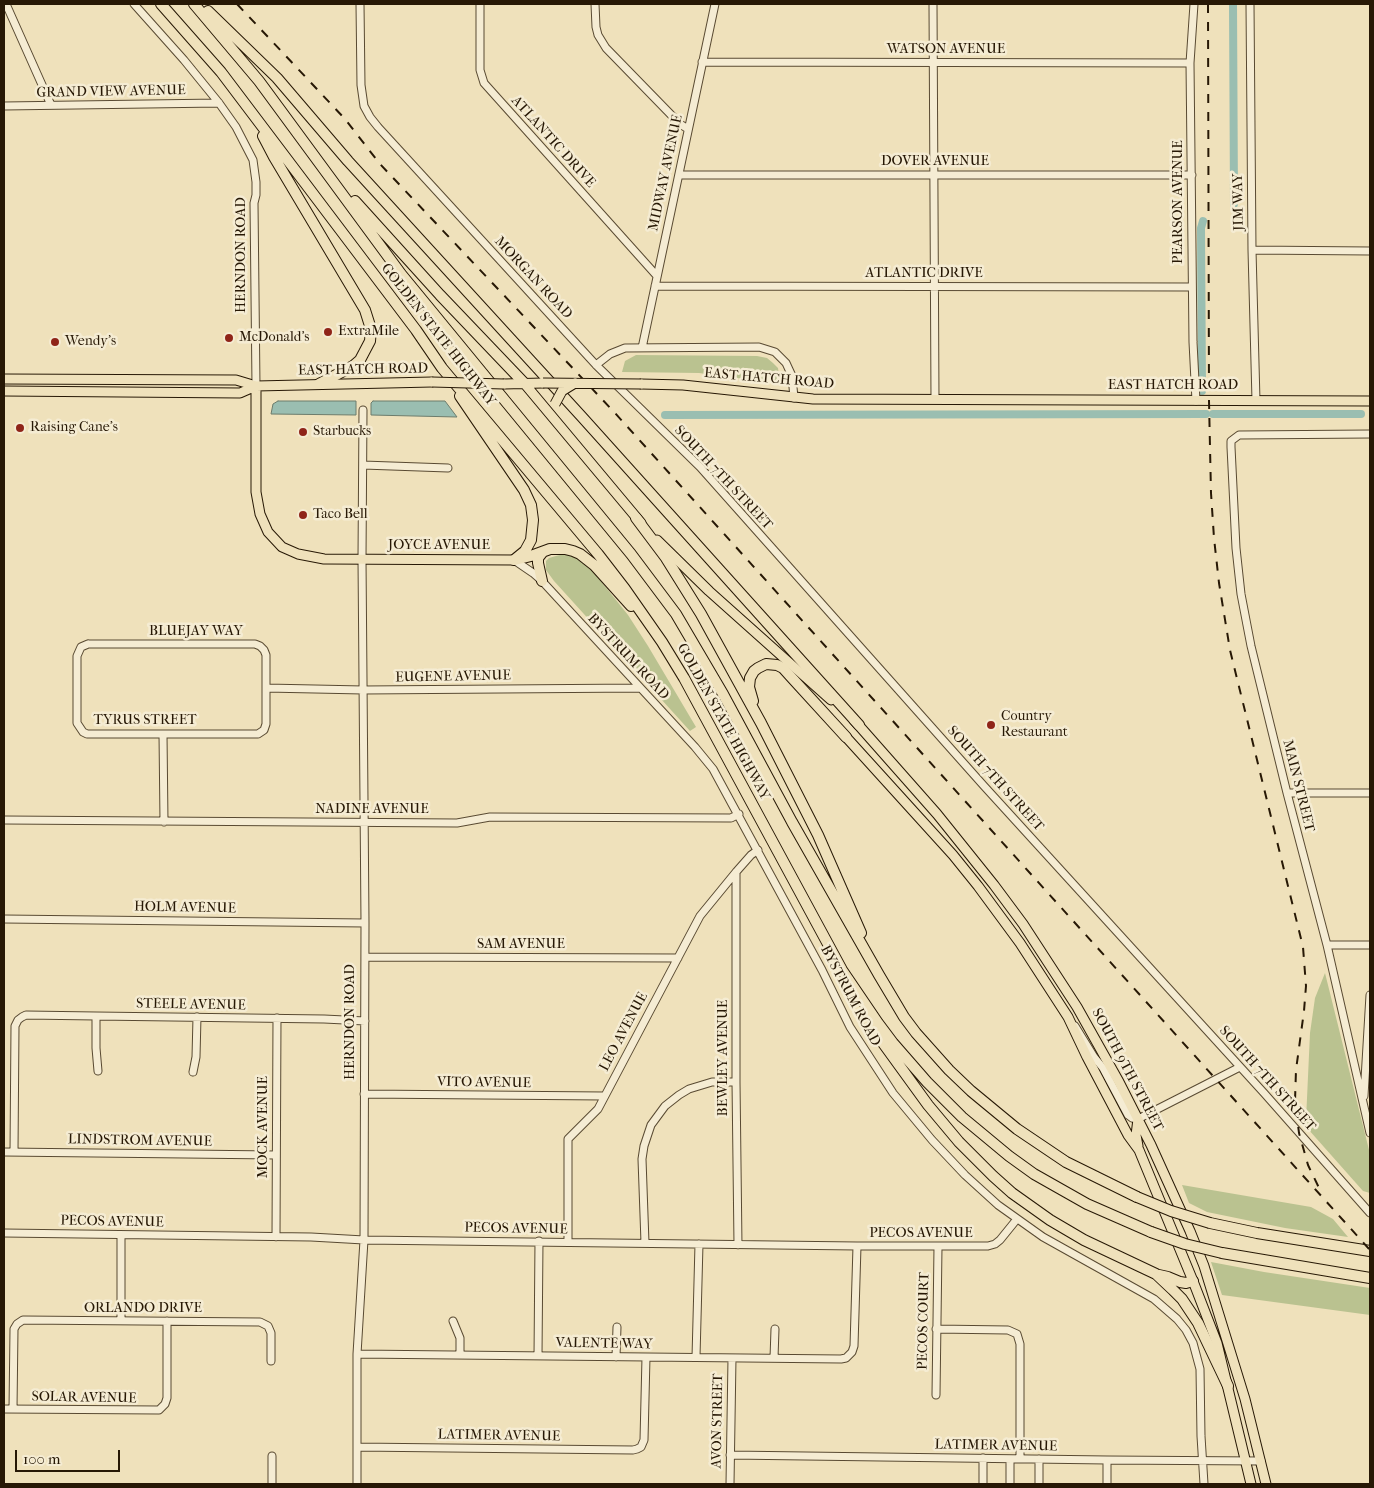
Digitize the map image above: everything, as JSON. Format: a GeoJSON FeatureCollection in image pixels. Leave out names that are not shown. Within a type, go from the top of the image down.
{"type":"FeatureCollection","features":[{"type":"Feature","properties":{"kind":"highway","name":"GOLDEN STATE HIGHWAY"},"geometry":{"type":"LineString","coordinates":[[161,4],[221,72],[416,330],[442,368],[598,554],[625,589],[662,642],[684,678],[842,970],[893,1043],[927,1082],[962,1117],[1009,1156],[1034,1174],[1087,1204],[1151,1232],[1185,1244],[1222,1253],[1366,1278]]}},
{"type":"Feature","properties":{"kind":"highway","name":"GOLDEN STATE HIGHWAY"},"geometry":{"type":"LineString","coordinates":[[194,4],[259,81],[401,274],[631,554],[676,614],[723,694],[878,975],[904,1017],[949,1070],[993,1111],[1041,1146],[1066,1162],[1137,1197],[1171,1211],[1210,1223],[1257,1233],[1370,1251]]}},
{"type":"Feature","properties":{"kind":"highway"},"geometry":{"type":"LineString","coordinates":[[200,4],[277,78],[348,161],[859,725]]}},
{"type":"Feature","properties":{"kind":"highway"},"geometry":{"type":"LineString","coordinates":[[249,109],[274,157],[365,310],[369,320],[371,329],[370,341],[360,360],[353,366],[319,384]]}},
{"type":"Feature","properties":{"kind":"highway"},"geometry":{"type":"LineString","coordinates":[[312,153],[398,250],[524,384]]}},
{"type":"Feature","properties":{"kind":"highway"},"geometry":{"type":"LineString","coordinates":[[442,368],[467,408],[524,490],[531,505],[533,520],[531,540],[525,551],[514,560]]}},
{"type":"Feature","properties":{"kind":"highway"},"geometry":{"type":"LineString","coordinates":[[636,518],[666,558],[692,599],[761,723],[838,878],[878,975]]}},
{"type":"Feature","properties":{"kind":"highway"},"geometry":{"type":"LineString","coordinates":[[514,560],[550,549],[565,549],[580,554],[586,558],[662,642]]}},
{"type":"Feature","properties":{"kind":"highway"},"geometry":{"type":"LineString","coordinates":[[542,553],[538,558],[542,581]]}},
{"type":"Feature","properties":{"kind":"highway"},"geometry":{"type":"LineString","coordinates":[[761,723],[751,696],[750,678],[758,668],[766,664],[776,665],[783,668],[846,737]]}},
{"type":"Feature","properties":{"kind":"highway"},"geometry":{"type":"LineString","coordinates":[[842,970],[875,1032],[933,1112],[977,1161],[1012,1193],[1050,1220],[1084,1240],[1156,1274],[1182,1299],[1191,1311],[1228,1386]]}},
{"type":"Feature","properties":{"kind":"highway"},"geometry":{"type":"LineString","coordinates":[[1156,1274],[1168,1276],[1180,1282],[1193,1281]]}},
{"type":"Feature","properties":{"kind":"main road","name":"EAST HATCH ROAD"},"geometry":{"type":"LineString","coordinates":[[4,379],[236,380],[256,386],[432,382],[641,384],[692,386],[813,399],[1370,401]]}},
{"type":"Feature","properties":{"kind":"main road"},"geometry":{"type":"LineString","coordinates":[[560,427],[556,416],[555,404],[562,391],[575,383]]}},
{"type":"Feature","properties":{"kind":"main road","name":"SOUTH 9TH STREET"},"geometry":{"type":"LineString","coordinates":[[524,384],[636,518],[708,591],[859,725],[962,843],[1023,924],[1077,1007],[1119,1082],[1179,1206],[1204,1266],[1245,1399],[1266,1484]]}},
{"type":"Feature","properties":{"kind":"main road","name":"EAST HATCH ROAD"},"geometry":{"type":"LineString","coordinates":[[4,391],[240,393],[256,386]]}},
{"type":"Feature","properties":{"kind":"main road","name":"HERNDON ROAD"},"geometry":{"type":"LineString","coordinates":[[256,386],[256,492],[260,514],[268,532],[282,546],[298,554],[324,559],[362,559]]}},
{"type":"Feature","properties":{"kind":"main road","name":"JOYCE AVENUE"},"geometry":{"type":"LineString","coordinates":[[362,559],[514,560]]}},
{"type":"Feature","properties":{"kind":"main road","name":"SOUTH 9TH STREET"},"geometry":{"type":"LineString","coordinates":[[846,737],[953,855],[1039,970],[1068,1017],[1128,1135],[1139,1150],[1193,1281],[1217,1343],[1251,1484]]}},
{"type":"Feature","properties":{"kind":"main road"},"geometry":{"type":"LineString","coordinates":[[1012,932],[1023,924]]}},
{"type":"Feature","properties":{"kind":"main road"},"geometry":{"type":"LineString","coordinates":[[1138,1119],[1136,1135],[1139,1150]]}},
{"type":"Feature","properties":{"kind":"main road"},"geometry":{"type":"LineString","coordinates":[[1193,1281],[1202,1272],[1204,1266]]}},
{"type":"Feature","properties":{"kind":"street"},"geometry":{"type":"LineString","coordinates":[[6,4],[51,105]]}},
{"type":"Feature","properties":{"kind":"street","name":"HERNDON ROAD"},"geometry":{"type":"LineString","coordinates":[[134,4],[219,103],[244,139],[253,160],[256,195],[254,203],[256,386]]}},
{"type":"Feature","properties":{"kind":"street","name":"MORGAN ROAD"},"geometry":{"type":"LineString","coordinates":[[360,4],[361,85],[364,106],[370,117],[596,365]]}},
{"type":"Feature","properties":{"kind":"street","name":"ATLANTIC DRIVE"},"geometry":{"type":"LineString","coordinates":[[480,4],[480,70],[484,83],[657,276]]}},
{"type":"Feature","properties":{"kind":"street"},"geometry":{"type":"LineString","coordinates":[[595,4],[596,28],[606,48],[680,124],[688,128]]}},
{"type":"Feature","properties":{"kind":"street","name":"MIDWAY AVENUE"},"geometry":{"type":"LineString","coordinates":[[642,348],[715,4]]}},
{"type":"Feature","properties":{"kind":"street"},"geometry":{"type":"LineString","coordinates":[[933,4],[935,398]]}},
{"type":"Feature","properties":{"kind":"street","name":"PEARSON AVENUE"},"geometry":{"type":"LineString","coordinates":[[1194,4],[1190,63],[1192,342],[1196,401]]}},
{"type":"Feature","properties":{"kind":"street","name":"JIM WAY"},"geometry":{"type":"LineString","coordinates":[[1250,4],[1252,250],[1256,400]]}},
{"type":"Feature","properties":{"kind":"street","name":"WATSON AVENUE"},"geometry":{"type":"LineString","coordinates":[[702,62],[1190,63]]}},
{"type":"Feature","properties":{"kind":"street","name":"GRAND VIEW AVENUE"},"geometry":{"type":"LineString","coordinates":[[4,106],[219,103]]}},
{"type":"Feature","properties":{"kind":"street","name":"DOVER AVENUE"},"geometry":{"type":"LineString","coordinates":[[679,175],[1192,175]]}},
{"type":"Feature","properties":{"kind":"street"},"geometry":{"type":"LineString","coordinates":[[1252,250],[1370,251]]}},
{"type":"Feature","properties":{"kind":"street","name":"ATLANTIC DRIVE"},"geometry":{"type":"LineString","coordinates":[[655,286],[1192,287]]}},
{"type":"Feature","properties":{"kind":"street"},"geometry":{"type":"LineString","coordinates":[[596,365],[610,354],[625,348],[759,347],[775,352],[790,370],[794,398]]}},
{"type":"Feature","properties":{"kind":"street","name":"SOUTH 7TH STREET"},"geometry":{"type":"LineString","coordinates":[[596,365],[700,467],[984,786],[1369,1211]]}},
{"type":"Feature","properties":{"kind":"street","name":"HERNDON ROAD"},"geometry":{"type":"LineString","coordinates":[[357,1484],[356,1354],[364,1240],[366,923],[362,559],[363,410]]}},
{"type":"Feature","properties":{"kind":"street","name":"MAIN STREET"},"geometry":{"type":"LineString","coordinates":[[1370,434],[1239,435],[1231,440],[1240,594],[1287,793],[1327,945],[1370,1132]]}},
{"type":"Feature","properties":{"kind":"street"},"geometry":{"type":"LineString","coordinates":[[363,464],[448,468]]}},
{"type":"Feature","properties":{"kind":"street","name":"BYSTRUM ROAD"},"geometry":{"type":"LineString","coordinates":[[514,560],[542,581],[704,758],[722,782],[822,970],[850,1027],[893,1093],[932,1140],[965,1175],[998,1205],[1067,1251],[1154,1300],[1177,1319],[1186,1330],[1193,1343],[1200,1369],[1204,1484]]}},
{"type":"Feature","properties":{"kind":"street","name":"BLUEJAY WAY"},"geometry":{"type":"LineString","coordinates":[[81,648],[88,644],[255,644],[263,649],[266,655],[266,688]]}},
{"type":"Feature","properties":{"kind":"street","name":"TYRUS STREET"},"geometry":{"type":"LineString","coordinates":[[81,648],[77,656],[77,723],[81,731],[88,734],[258,734],[264,730],[266,724],[266,688]]}},
{"type":"Feature","properties":{"kind":"street","name":"EUGENE AVENUE"},"geometry":{"type":"LineString","coordinates":[[266,688],[363,690],[640,688]]}},
{"type":"Feature","properties":{"kind":"street"},"geometry":{"type":"LineString","coordinates":[[163,734],[164,822]]}},
{"type":"Feature","properties":{"kind":"street"},"geometry":{"type":"LineString","coordinates":[[1287,793],[1370,793]]}},
{"type":"Feature","properties":{"kind":"street","name":"NADINE AVENUE"},"geometry":{"type":"LineString","coordinates":[[4,820],[457,823],[490,817],[731,818],[739,814]]}},
{"type":"Feature","properties":{"kind":"street","name":"LEO AVENUE"},"geometry":{"type":"LineString","coordinates":[[568,1242],[568,1139],[598,1109],[700,916],[736,872],[758,850]]}},
{"type":"Feature","properties":{"kind":"street","name":"BEWLEY AVENUE"},"geometry":{"type":"LineString","coordinates":[[736,872],[738,1245]]}},
{"type":"Feature","properties":{"kind":"street","name":"HOLM AVENUE"},"geometry":{"type":"LineString","coordinates":[[4,919],[366,923]]}},
{"type":"Feature","properties":{"kind":"street"},"geometry":{"type":"LineString","coordinates":[[1327,945],[1370,945]]}},
{"type":"Feature","properties":{"kind":"street","name":"SAM AVENUE"},"geometry":{"type":"LineString","coordinates":[[365,957],[678,958]]}},
{"type":"Feature","properties":{"kind":"street"},"geometry":{"type":"LineString","coordinates":[[1363,1104],[1370,995]]}},
{"type":"Feature","properties":{"kind":"street","name":"STEELE AVENUE"},"geometry":{"type":"LineString","coordinates":[[14,1152],[15,1026],[19,1019],[26,1015],[365,1021]]}},
{"type":"Feature","properties":{"kind":"street"},"geometry":{"type":"LineString","coordinates":[[96,1016],[98,1071]]}},
{"type":"Feature","properties":{"kind":"street"},"geometry":{"type":"LineString","coordinates":[[193,1072],[196,1057],[197,1017]]}},
{"type":"Feature","properties":{"kind":"street"},"geometry":{"type":"LineString","coordinates":[[1068,1017],[1079,1030],[1094,1058],[1103,1068],[1128,1115],[1138,1119],[1240,1067]]}},
{"type":"Feature","properties":{"kind":"street","name":"MOCK AVENUE"},"geometry":{"type":"LineString","coordinates":[[276,1236],[277,1018]]}},
{"type":"Feature","properties":{"kind":"street"},"geometry":{"type":"LineString","coordinates":[[645,1243],[642,1158],[651,1125],[665,1106],[689,1089],[712,1082],[736,1082]]}},
{"type":"Feature","properties":{"kind":"street","name":"VITO AVENUE"},"geometry":{"type":"LineString","coordinates":[[364,1094],[604,1096]]}},
{"type":"Feature","properties":{"kind":"street","name":"LINDSTROM AVENUE"},"geometry":{"type":"LineString","coordinates":[[4,1152],[276,1155]]}},
{"type":"Feature","properties":{"kind":"street","name":"PECOS AVENUE"},"geometry":{"type":"LineString","coordinates":[[4,1233],[276,1236],[364,1240],[938,1247],[988,1246],[995,1244],[1017,1219]]}},
{"type":"Feature","properties":{"kind":"street"},"geometry":{"type":"LineString","coordinates":[[120,1321],[121,1235]]}},
{"type":"Feature","properties":{"kind":"street"},"geometry":{"type":"LineString","coordinates":[[538,1356],[539,1242]]}},
{"type":"Feature","properties":{"kind":"street"},"geometry":{"type":"LineString","coordinates":[[696,1358],[699,1244]]}},
{"type":"Feature","properties":{"kind":"street","name":"VALENTE WAY"},"geometry":{"type":"LineString","coordinates":[[356,1354],[841,1359],[850,1355],[854,1346],[857,1246]]}},
{"type":"Feature","properties":{"kind":"street","name":"PECOS COURT"},"geometry":{"type":"LineString","coordinates":[[936,1395],[938,1247]]}},
{"type":"Feature","properties":{"kind":"street","name":"ORLANDO DRIVE"},"geometry":{"type":"LineString","coordinates":[[13,1409],[14,1329],[23,1320],[260,1322],[268,1326],[271,1333],[272,1361]]}},
{"type":"Feature","properties":{"kind":"street","name":"SOLAR AVENUE"},"geometry":{"type":"LineString","coordinates":[[4,1409],[156,1411],[163,1407],[167,1398],[167,1321]]}},
{"type":"Feature","properties":{"kind":"street"},"geometry":{"type":"LineString","coordinates":[[453,1321],[460,1338],[460,1355]]}},
{"type":"Feature","properties":{"kind":"street"},"geometry":{"type":"LineString","coordinates":[[616,1356],[617,1327]]}},
{"type":"Feature","properties":{"kind":"street"},"geometry":{"type":"LineString","coordinates":[[774,1358],[775,1329]]}},
{"type":"Feature","properties":{"kind":"street"},"geometry":{"type":"LineString","coordinates":[[936,1329],[1008,1330],[1016,1334],[1020,1344],[1020,1459]]}},
{"type":"Feature","properties":{"kind":"street","name":"LATIMER AVENUE"},"geometry":{"type":"LineString","coordinates":[[357,1447],[634,1450],[640,1447],[644,1440],[646,1357]]}},
{"type":"Feature","properties":{"kind":"street","name":"AVON STREET"},"geometry":{"type":"LineString","coordinates":[[730,1484],[732,1358]]}},
{"type":"Feature","properties":{"kind":"street","name":"LATIMER AVENUE"},"geometry":{"type":"LineString","coordinates":[[730,1455],[1261,1461]]}},
{"type":"Feature","properties":{"kind":"street"},"geometry":{"type":"LineString","coordinates":[[272,1456],[272,1484]]}},
{"type":"Feature","properties":{"kind":"street"},"geometry":{"type":"LineString","coordinates":[[983,1458],[983,1484]]}},
{"type":"Feature","properties":{"kind":"street"},"geometry":{"type":"LineString","coordinates":[[1010,1459],[1010,1484]]}},
{"type":"Feature","properties":{"kind":"street"},"geometry":{"type":"LineString","coordinates":[[1039,1459],[1039,1484]]}},
{"type":"Feature","properties":{"kind":"street"},"geometry":{"type":"LineString","coordinates":[[1107,1460],[1107,1484]]}},
{"type":"Feature","properties":{"kind":"green space"},"geometry":{"type":"Polygon","coordinates":[[[636,355],[757,356],[767,358],[773,363],[778,368],[779,376],[777,380],[767,382],[699,373],[622,372],[625,361],[636,355]]]}},
{"type":"Feature","properties":{"kind":"green space"},"geometry":{"type":"Polygon","coordinates":[[[563,554],[582,560],[628,615],[696,727],[690,731],[554,581],[546,570],[546,561],[549,558],[563,554]]]}},
{"type":"Feature","properties":{"kind":"green space"},"geometry":{"type":"Polygon","coordinates":[[[1325,973],[1370,1154],[1370,1193],[1363,1191],[1308,1129],[1306,1120],[1310,1033],[1315,998],[1325,973]]]}},
{"type":"Feature","properties":{"kind":"green space"},"geometry":{"type":"Polygon","coordinates":[[[1182,1185],[1311,1207],[1333,1219],[1348,1237],[1285,1228],[1207,1212],[1189,1203],[1182,1185]]]}},
{"type":"Feature","properties":{"kind":"green space"},"geometry":{"type":"Polygon","coordinates":[[[1211,1262],[1370,1288],[1370,1315],[1222,1295],[1211,1262]]]}},
{"type":"Feature","properties":{"kind":"water"},"geometry":{"type":"Polygon","coordinates":[[[278,401],[356,401],[356,415],[271,414],[273,404],[278,401]]]}},
{"type":"Feature","properties":{"kind":"water"},"geometry":{"type":"Polygon","coordinates":[[[373,401],[445,401],[457,417],[371,415],[371,403],[373,401]]]}},
{"type":"Feature","properties":{"kind":"waterway"},"geometry":{"type":"LineString","coordinates":[[1233,4],[1234,204]]}},
{"type":"Feature","properties":{"kind":"waterway"},"geometry":{"type":"LineString","coordinates":[[1202,391],[1201,228],[1203,221]]}},
{"type":"Feature","properties":{"kind":"waterway"},"geometry":{"type":"LineString","coordinates":[[665,415],[1206,414]]}},
{"type":"Feature","properties":{"kind":"waterway"},"geometry":{"type":"LineString","coordinates":[[1213,414],[1361,414]]}},
{"type":"Feature","properties":{"kind":"railway"},"geometry":{"type":"LineString","coordinates":[[237,4],[345,119],[380,164],[615,413],[1370,1250]]}},
{"type":"Feature","properties":{"kind":"railway"},"geometry":{"type":"LineString","coordinates":[[1208,4],[1209,401],[1214,538],[1230,650],[1303,947],[1306,986],[1296,1070],[1295,1101],[1299,1133],[1308,1165],[1320,1190]]}},
{"type":"Feature","properties":{"kind":"place","name":"ExtraMile"},"geometry":{"type":"Point","coordinates":[328,332]}},
{"type":"Feature","properties":{"kind":"place","name":"McDonald's"},"geometry":{"type":"Point","coordinates":[229,338]}},
{"type":"Feature","properties":{"kind":"place","name":"Wendy's"},"geometry":{"type":"Point","coordinates":[55,342]}},
{"type":"Feature","properties":{"kind":"place","name":"Raising Cane's"},"geometry":{"type":"Point","coordinates":[20,428]}},
{"type":"Feature","properties":{"kind":"place","name":"Starbucks"},"geometry":{"type":"Point","coordinates":[303,432]}},
{"type":"Feature","properties":{"kind":"place","name":"Taco Bell"},"geometry":{"type":"Point","coordinates":[303,515]}},
{"type":"Feature","properties":{"kind":"place","name":"Country Restaurant"},"geometry":{"type":"Point","coordinates":[991,725]}}]}
